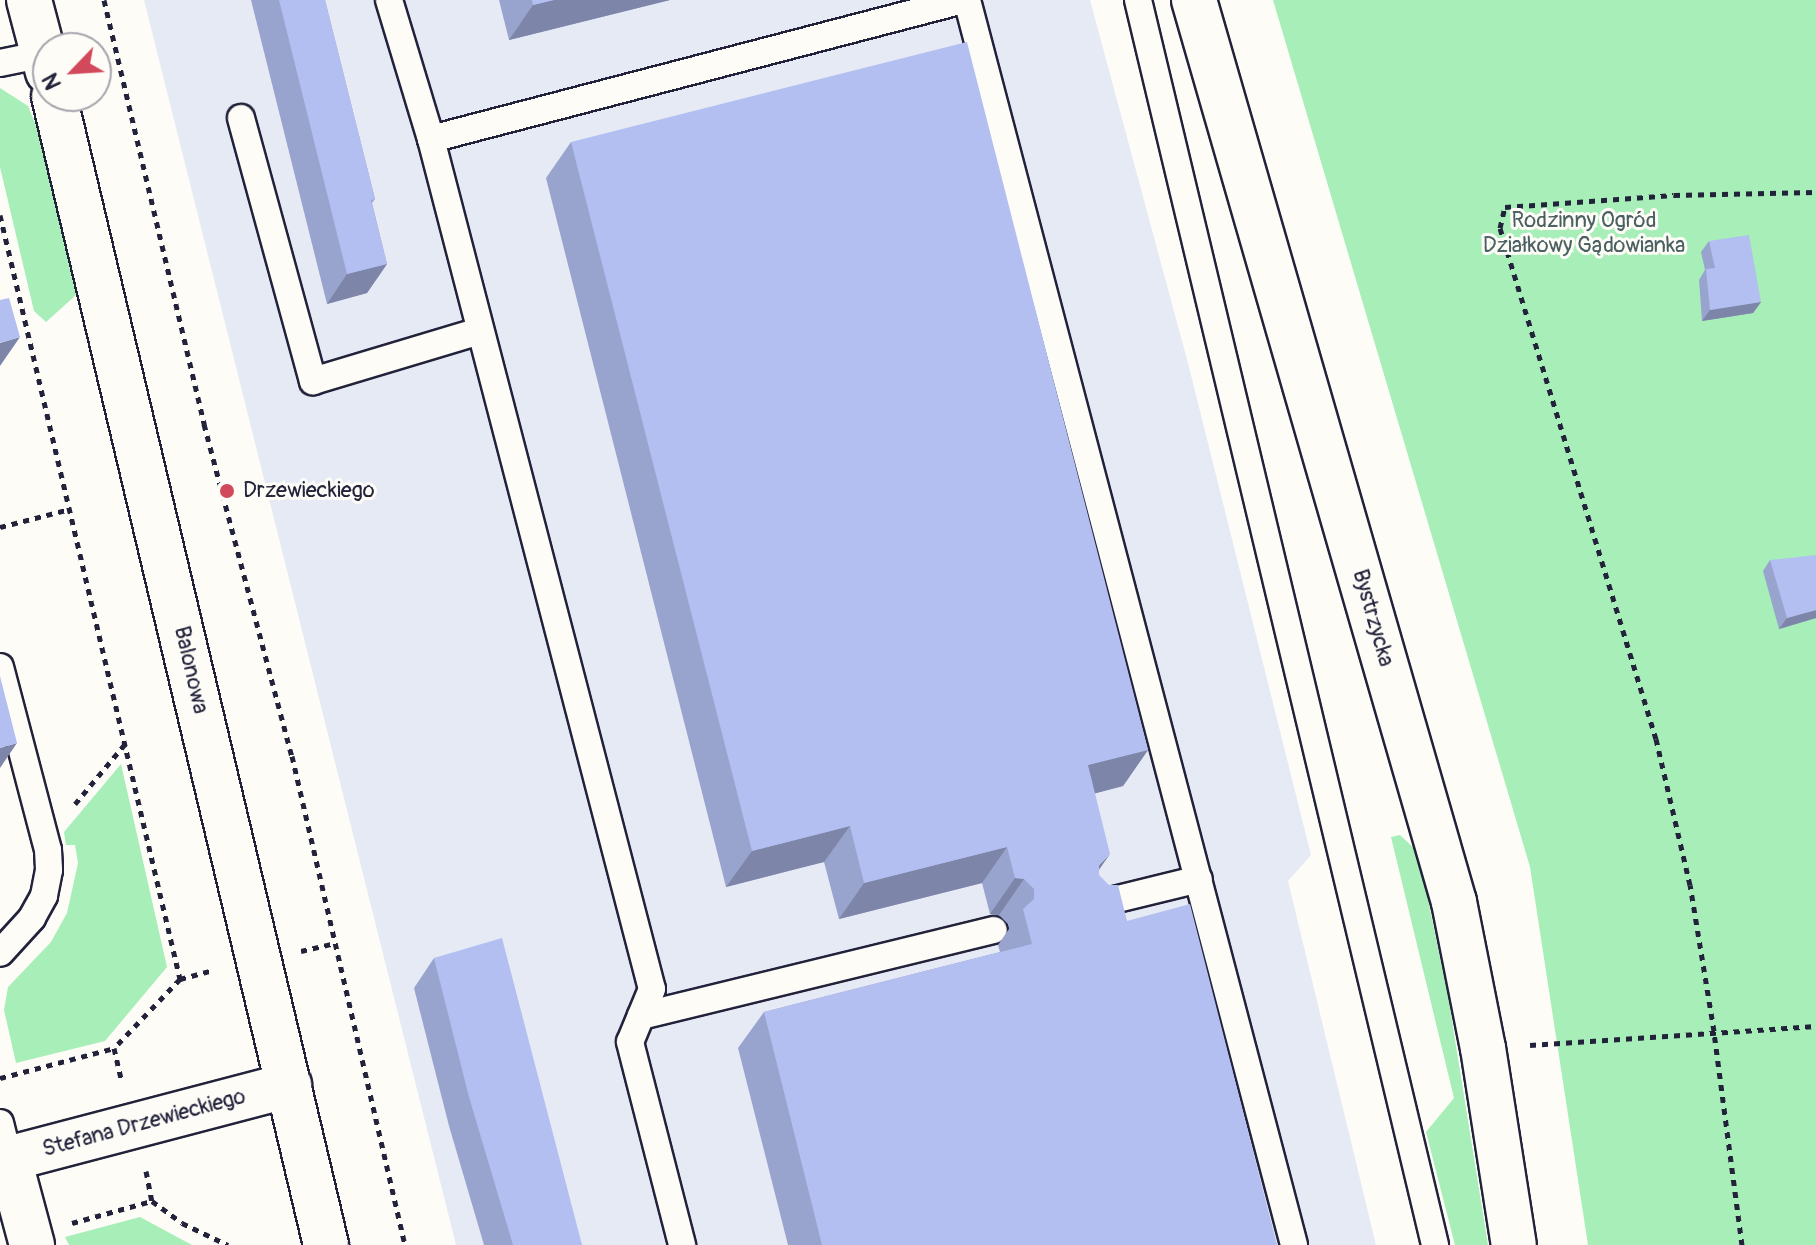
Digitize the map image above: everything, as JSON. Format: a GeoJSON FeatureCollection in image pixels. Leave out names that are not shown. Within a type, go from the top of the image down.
{"type":"FeatureCollection","features":[{"type":"Feature","properties":{"kind":"street"},"geometry":{"type":"LineString","coordinates":[[29,0],[38,32]]}},
{"type":"Feature","properties":{"kind":"street","name":"Bystrzycka"},"geometry":{"type":"LineString","coordinates":[[1194,0],[1454,902],[1483,1048],[1514,1245]]}},
{"type":"Feature","properties":{"kind":"street","name":"Balonowa"},"geometry":{"type":"LineString","coordinates":[[58,112],[326,1245]]}},
{"type":"Feature","properties":{"kind":"street","name":"Stefana Drzewieckiego"},"geometry":{"type":"LineString","coordinates":[[3,1148],[289,1085]]}},
{"type":"Feature","properties":{"kind":"street"},"geometry":{"type":"LineString","coordinates":[[3,1148],[49,1234]]}},
{"type":"Feature","properties":{"kind":"lane"},"geometry":{"type":"LineString","coordinates":[[389,0],[431,139],[652,989],[630,1042],[682,1245]]}},
{"type":"Feature","properties":{"kind":"lane"},"geometry":{"type":"LineString","coordinates":[[431,139],[965,0],[1294,1245]]}},
{"type":"Feature","properties":{"kind":"lane"},"geometry":{"type":"LineString","coordinates":[[1138,0],[1435,1245]]}},
{"type":"Feature","properties":{"kind":"lane"},"geometry":{"type":"LineString","coordinates":[[0,63],[32,63]]}},
{"type":"Feature","properties":{"kind":"lane"},"geometry":{"type":"LineString","coordinates":[[241,118],[313,381],[480,331]]}},
{"type":"Feature","properties":{"kind":"lane"},"geometry":{"type":"LineString","coordinates":[[0,667],[48,850],[49,870],[44,896],[32,918],[0,953]]}},
{"type":"Feature","properties":{"kind":"lane"},"geometry":{"type":"LineString","coordinates":[[1089,906],[1199,879]]}},
{"type":"Feature","properties":{"kind":"lane"},"geometry":{"type":"LineString","coordinates":[[641,1016],[994,930]]}},
{"type":"Feature","properties":{"kind":"path"},"geometry":{"type":"LineString","coordinates":[[104,0],[204,424],[256,610],[405,1245]]}},
{"type":"Feature","properties":{"kind":"path"},"geometry":{"type":"LineString","coordinates":[[1742,1245],[1714,1031],[1690,885],[1656,739],[1500,228],[1505,207],[1674,195],[1816,192]]}},
{"type":"Feature","properties":{"kind":"path"},"geometry":{"type":"LineString","coordinates":[[0,215],[180,979]]}},
{"type":"Feature","properties":{"kind":"path"},"geometry":{"type":"LineString","coordinates":[[0,527],[70,509]]}},
{"type":"Feature","properties":{"kind":"path"},"geometry":{"type":"LineString","coordinates":[[296,952],[336,943]]}},
{"type":"Feature","properties":{"kind":"path"},"geometry":{"type":"LineString","coordinates":[[0,1078],[114,1048],[180,979],[218,970]]}},
{"type":"Feature","properties":{"kind":"path"},"geometry":{"type":"LineString","coordinates":[[1483,1048],[1816,1026]]}},
{"type":"Feature","properties":{"kind":"path"},"geometry":{"type":"LineString","coordinates":[[114,1048],[124,1089]]}},
{"type":"Feature","properties":{"kind":"path"},"geometry":{"type":"LineString","coordinates":[[145,1167],[152,1201],[182,1223],[228,1245]]}},
{"type":"Feature","properties":{"kind":"path"},"geometry":{"type":"LineString","coordinates":[[49,1234],[152,1201]]}},
{"type":"Feature","properties":{"kind":"shaded area"},"geometry":{"type":"Polygon","coordinates":[[[144,0],[1090,0],[1189,367],[1311,855],[1288,881],[1376,1245],[456,1245],[144,0]]]}},
{"type":"Feature","properties":{"kind":"green space","name":"Rodzinny Ogród Działkowy Gądowianka"},"geometry":{"type":"Polygon","coordinates":[[[1273,0],[1816,0],[1816,1245],[1588,1245],[1530,867],[1273,0]]]}},
{"type":"Feature","properties":{"kind":"green space"},"geometry":{"type":"Polygon","coordinates":[[[0,88],[28,106],[37,128],[76,295],[46,322],[34,311],[0,167],[0,88]]]}},
{"type":"Feature","properties":{"kind":"green space"},"geometry":{"type":"Polygon","coordinates":[[[121,764],[167,967],[105,1041],[16,1063],[4,1010],[8,987],[51,942],[67,913],[78,863],[75,845],[66,845],[64,832],[121,764]]]}},
{"type":"Feature","properties":{"kind":"green space"},"geometry":{"type":"Polygon","coordinates":[[[1400,835],[1418,852],[1448,996],[1488,1245],[1455,1245],[1426,1132],[1454,1098],[1391,837],[1400,835]]]}},
{"type":"Feature","properties":{"kind":"green space"},"geometry":{"type":"Polygon","coordinates":[[[140,1217],[192,1245],[69,1245],[65,1237],[140,1217]]]}},
{"type":"Feature","properties":{"kind":"building"},"geometry":{"type":"Polygon","coordinates":[[[279,0],[325,0],[375,199],[371,200],[387,264],[347,274],[279,0]]]}},
{"type":"Feature","properties":{"kind":"building"},"geometry":{"type":"Polygon","coordinates":[[[532,0],[554,0],[533,5],[532,0]]]}},
{"type":"Feature","properties":{"kind":"building"},"geometry":{"type":"Polygon","coordinates":[[[967,42],[1148,750],[1088,765],[1110,854],[1099,865],[1099,875],[1109,885],[1118,885],[1127,921],[1190,904],[1277,1245],[822,1245],[764,1012],[1032,944],[1023,909],[1034,899],[1034,889],[1024,879],[1015,878],[1007,847],[864,883],[850,826],[752,851],[571,142],[967,42]]]}},
{"type":"Feature","properties":{"kind":"building"},"geometry":{"type":"Polygon","coordinates":[[[1749,235],[1761,302],[1710,310],[1706,269],[1715,268],[1709,241],[1749,235]]]}},
{"type":"Feature","properties":{"kind":"building"},"geometry":{"type":"Polygon","coordinates":[[[9,298],[20,337],[0,343],[0,300],[9,298]]]}},
{"type":"Feature","properties":{"kind":"building"},"geometry":{"type":"Polygon","coordinates":[[[1816,555],[1816,610],[1787,618],[1770,560],[1816,555]]]}},
{"type":"Feature","properties":{"kind":"building"},"geometry":{"type":"Polygon","coordinates":[[[0,676],[17,743],[0,748],[0,676]]]}},
{"type":"Feature","properties":{"kind":"building"},"geometry":{"type":"Polygon","coordinates":[[[502,938],[582,1245],[513,1245],[469,1097],[434,958],[502,938]]]}},
{"type":"Feature","properties":{"kind":"place","name":"Drzewieckiego"},"geometry":{"type":"Point","coordinates":[227,491]}}]}
